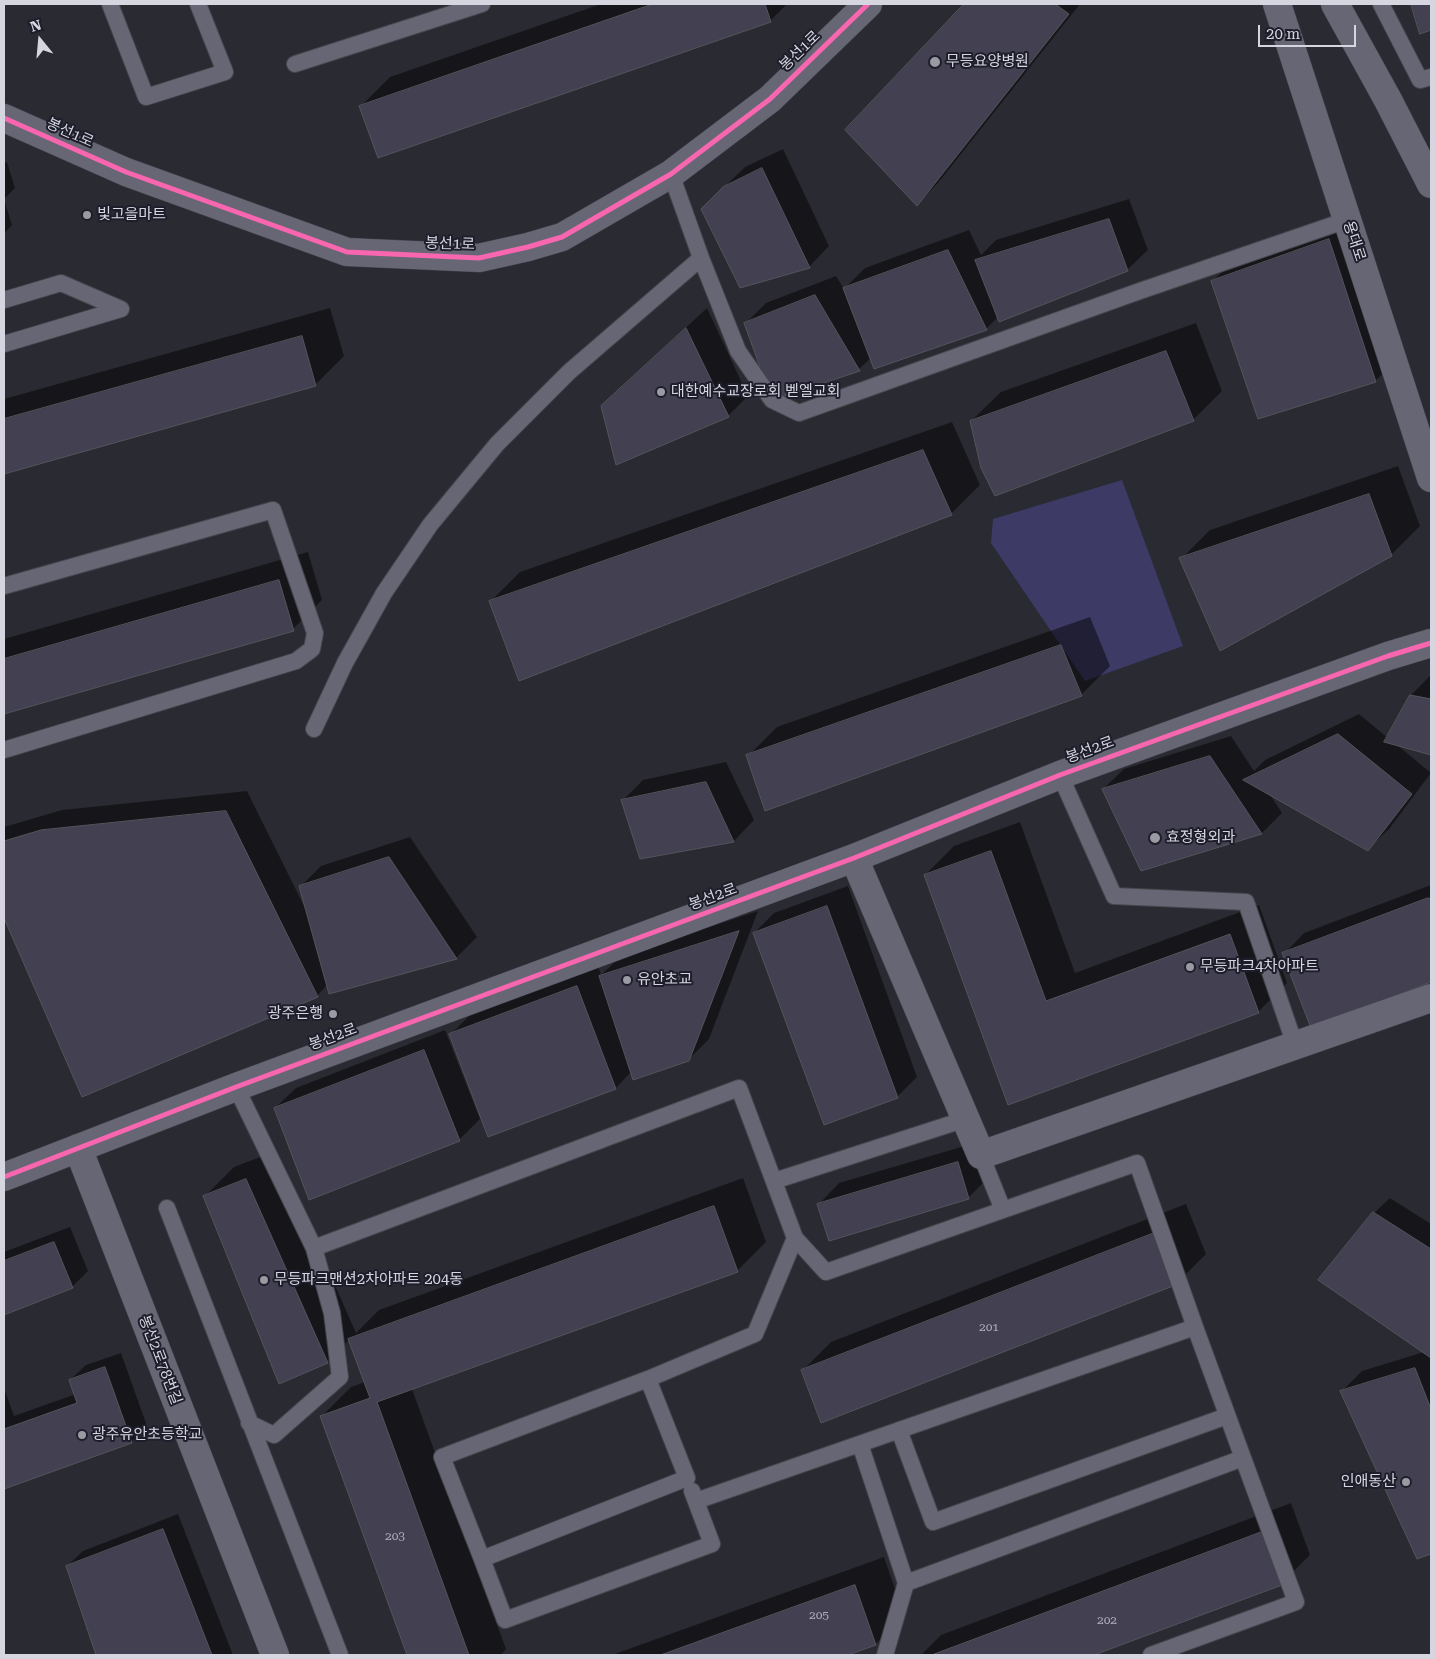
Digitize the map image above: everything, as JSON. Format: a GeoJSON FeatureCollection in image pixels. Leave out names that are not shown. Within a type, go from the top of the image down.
{"type":"FeatureCollection","features":[{"type":"Feature","properties":{"kind":"street","name":"봉선1로"},"geometry":{"type":"LineString","coordinates":[[4,118],[126,172],[347,252],[479,258],[562,237],[671,174],[770,99],[868,4]]}},
{"type":"Feature","properties":{"kind":"street","name":"용대로"},"geometry":{"type":"LineString","coordinates":[[1277,4],[1431,478]]}},
{"type":"Feature","properties":{"kind":"street"},"geometry":{"type":"LineString","coordinates":[[1334,4],[1388,100],[1431,184]]}},
{"type":"Feature","properties":{"kind":"street","name":"봉선2로"},"geometry":{"type":"LineString","coordinates":[[4,1177],[236,1086],[854,858],[1060,775],[1388,656],[1431,643]]}},
{"type":"Feature","properties":{"kind":"street"},"geometry":{"type":"LineString","coordinates":[[854,858],[981,1155],[1431,998]]}},
{"type":"Feature","properties":{"kind":"street","name":"봉선2로78번길"},"geometry":{"type":"LineString","coordinates":[[78,1148],[275,1655]]}},
{"type":"Feature","properties":{"kind":"lane"},"geometry":{"type":"LineString","coordinates":[[110,4],[146,96],[225,72],[198,4]]}},
{"type":"Feature","properties":{"kind":"lane"},"geometry":{"type":"LineString","coordinates":[[295,64],[482,4]]}},
{"type":"Feature","properties":{"kind":"lane"},"geometry":{"type":"LineString","coordinates":[[1381,4],[1420,80],[1431,77]]}},
{"type":"Feature","properties":{"kind":"lane"},"geometry":{"type":"LineString","coordinates":[[671,174],[701,258],[738,351],[772,400],[799,413],[1137,292],[1347,220]]}},
{"type":"Feature","properties":{"kind":"lane"},"geometry":{"type":"LineString","coordinates":[[314,729],[345,664],[384,593],[436,518],[497,444],[569,372],[701,258]]}},
{"type":"Feature","properties":{"kind":"lane"},"geometry":{"type":"LineString","coordinates":[[4,300],[61,283],[121,309],[4,344]]}},
{"type":"Feature","properties":{"kind":"lane"},"geometry":{"type":"LineString","coordinates":[[4,586],[273,510],[315,633],[312,649],[296,661],[4,750]]}},
{"type":"Feature","properties":{"kind":"lane"},"geometry":{"type":"LineString","coordinates":[[1060,775],[1114,896],[1246,902],[1296,1045]]}},
{"type":"Feature","properties":{"kind":"lane"},"geometry":{"type":"LineString","coordinates":[[236,1086],[314,1248],[332,1313],[340,1378],[274,1435],[250,1423]]}},
{"type":"Feature","properties":{"kind":"lane"},"geometry":{"type":"LineString","coordinates":[[314,1248],[739,1088],[795,1238],[826,1272],[1137,1163],[1227,1416],[1296,1602],[1151,1655]]}},
{"type":"Feature","properties":{"kind":"lane"},"geometry":{"type":"LineString","coordinates":[[774,1182],[966,1119]]}},
{"type":"Feature","properties":{"kind":"lane"},"geometry":{"type":"LineString","coordinates":[[981,1155],[1003,1210]]}},
{"type":"Feature","properties":{"kind":"lane"},"geometry":{"type":"LineString","coordinates":[[166,1208],[340,1655]]}},
{"type":"Feature","properties":{"kind":"lane"},"geometry":{"type":"LineString","coordinates":[[648,1379],[712,1544],[505,1620],[442,1457],[648,1379],[755,1334],[795,1238]]}},
{"type":"Feature","properties":{"kind":"lane"},"geometry":{"type":"LineString","coordinates":[[696,1501],[1195,1327]]}},
{"type":"Feature","properties":{"kind":"lane"},"geometry":{"type":"LineString","coordinates":[[899,1430],[933,1522],[1227,1416]]}},
{"type":"Feature","properties":{"kind":"lane"},"geometry":{"type":"LineString","coordinates":[[860,1444],[906,1583],[886,1655]]}},
{"type":"Feature","properties":{"kind":"lane"},"geometry":{"type":"LineString","coordinates":[[906,1583],[1243,1458]]}},
{"type":"Feature","properties":{"kind":"lane"},"geometry":{"type":"LineString","coordinates":[[482,1559],[687,1478]]}},
{"type":"Feature","properties":{"kind":"shaded area"},"geometry":{"type":"Polygon","coordinates":[[[1122,480],[1183,646],[1085,681],[991,543],[993,519],[1122,480]]]}},
{"type":"Feature","properties":{"kind":"building"},"geometry":{"type":"Polygon","coordinates":[[[653,4],[765,4],[771,22],[378,158],[359,106],[653,4]]]}},
{"type":"Feature","properties":{"kind":"building"},"geometry":{"type":"Polygon","coordinates":[[[964,4],[1055,4],[1069,14],[917,206],[845,130],[964,4]]]}},
{"type":"Feature","properties":{"kind":"building"},"geometry":{"type":"Polygon","coordinates":[[[1411,4],[1431,4],[1431,30],[1420,34],[1411,4]]]}},
{"type":"Feature","properties":{"kind":"building"},"geometry":{"type":"Polygon","coordinates":[[[762,168],[810,268],[740,288],[701,209],[723,187],[762,168]]]}},
{"type":"Feature","properties":{"kind":"building"},"geometry":{"type":"Polygon","coordinates":[[[1109,219],[1128,271],[999,322],[975,260],[1109,219]]]}},
{"type":"Feature","properties":{"kind":"building"},"geometry":{"type":"Polygon","coordinates":[[[1329,239],[1376,382],[1258,419],[1211,281],[1329,239]]]}},
{"type":"Feature","properties":{"kind":"building"},"geometry":{"type":"Polygon","coordinates":[[[948,250],[987,330],[874,369],[843,288],[948,250]]]}},
{"type":"Feature","properties":{"kind":"building"},"geometry":{"type":"Polygon","coordinates":[[[815,295],[860,371],[772,400],[744,323],[815,295]]]}},
{"type":"Feature","properties":{"kind":"building"},"geometry":{"type":"Polygon","coordinates":[[[686,328],[729,417],[616,465],[601,406],[686,328]]]}},
{"type":"Feature","properties":{"kind":"building"},"geometry":{"type":"Polygon","coordinates":[[[302,336],[316,386],[4,474],[4,419],[302,336]]]}},
{"type":"Feature","properties":{"kind":"building"},"geometry":{"type":"Polygon","coordinates":[[[1166,351],[1194,421],[995,496],[981,468],[970,421],[1166,351]]]}},
{"type":"Feature","properties":{"kind":"building"},"geometry":{"type":"Polygon","coordinates":[[[923,450],[952,515],[519,681],[489,601],[923,450]]]}},
{"type":"Feature","properties":{"kind":"building"},"geometry":{"type":"Polygon","coordinates":[[[1369,494],[1392,556],[1220,651],[1179,558],[1369,494]]]}},
{"type":"Feature","properties":{"kind":"building"},"geometry":{"type":"Polygon","coordinates":[[[279,580],[294,631],[4,714],[4,659],[279,580]]]}},
{"type":"Feature","properties":{"kind":"building"},"geometry":{"type":"Polygon","coordinates":[[[1061,645],[1082,696],[765,811],[746,755],[1061,645]]]}},
{"type":"Feature","properties":{"kind":"building"},"geometry":{"type":"Polygon","coordinates":[[[1410,695],[1431,699],[1431,755],[1384,742],[1410,695]]]}},
{"type":"Feature","properties":{"kind":"building"},"geometry":{"type":"Polygon","coordinates":[[[1338,734],[1412,794],[1368,851],[1243,780],[1338,734]]]}},
{"type":"Feature","properties":{"kind":"building"},"geometry":{"type":"Polygon","coordinates":[[[1210,756],[1262,834],[1141,871],[1102,789],[1210,756]]]}},
{"type":"Feature","properties":{"kind":"building"},"geometry":{"type":"Polygon","coordinates":[[[706,782],[734,842],[640,859],[621,800],[706,782]]]}},
{"type":"Feature","properties":{"kind":"building"},"geometry":{"type":"Polygon","coordinates":[[[226,811],[318,997],[82,1097],[4,918],[4,841],[41,830],[226,811]]]}},
{"type":"Feature","properties":{"kind":"building","name":"무등파크4차아파트"},"geometry":{"type":"Polygon","coordinates":[[[991,851],[1046,1001],[1230,934],[1259,1013],[1008,1105],[924,875],[991,851]]]}},
{"type":"Feature","properties":{"kind":"building"},"geometry":{"type":"Polygon","coordinates":[[[389,857],[457,959],[329,994],[299,886],[389,857]]]}},
{"type":"Feature","properties":{"kind":"building"},"geometry":{"type":"Polygon","coordinates":[[[1428,898],[1431,899],[1431,982],[1311,1028],[1282,953],[1428,898]]]}},
{"type":"Feature","properties":{"kind":"building"},"geometry":{"type":"Polygon","coordinates":[[[827,906],[898,1098],[824,1125],[753,933],[827,906]]]}},
{"type":"Feature","properties":{"kind":"building"},"geometry":{"type":"Polygon","coordinates":[[[739,931],[689,1061],[633,1080],[599,976],[739,931]]]}},
{"type":"Feature","properties":{"kind":"building"},"geometry":{"type":"Polygon","coordinates":[[[577,986],[616,1089],[488,1137],[449,1034],[577,986]]]}},
{"type":"Feature","properties":{"kind":"building"},"geometry":{"type":"Polygon","coordinates":[[[424,1050],[460,1141],[309,1200],[274,1108],[424,1050]]]}},
{"type":"Feature","properties":{"kind":"building"},"geometry":{"type":"Polygon","coordinates":[[[958,1162],[969,1199],[829,1241],[817,1204],[958,1162]]]}},
{"type":"Feature","properties":{"kind":"building","name":"무등파크맨션2차아파트 204동"},"geometry":{"type":"Polygon","coordinates":[[[246,1179],[328,1363],[279,1384],[203,1196],[246,1179]]]}},
{"type":"Feature","properties":{"kind":"building"},"geometry":{"type":"Polygon","coordinates":[[[714,1206],[738,1272],[377,1402],[469,1655],[407,1655],[320,1416],[370,1398],[348,1339],[714,1206]]]}},
{"type":"Feature","properties":{"kind":"building"},"geometry":{"type":"Polygon","coordinates":[[[1373,1212],[1431,1249],[1431,1358],[1318,1280],[1373,1212]]]}},
{"type":"Feature","properties":{"kind":"building"},"geometry":{"type":"Polygon","coordinates":[[[1157,1232],[1178,1284],[821,1423],[801,1370],[1157,1232]]]}},
{"type":"Feature","properties":{"kind":"building"},"geometry":{"type":"Polygon","coordinates":[[[54,1242],[73,1288],[4,1315],[4,1261],[54,1242]]]}},
{"type":"Feature","properties":{"kind":"building"},"geometry":{"type":"Polygon","coordinates":[[[105,1367],[132,1443],[4,1489],[4,1429],[77,1403],[69,1380],[105,1367]]]}},
{"type":"Feature","properties":{"kind":"building","name":"인애동산"},"geometry":{"type":"Polygon","coordinates":[[[1415,1368],[1431,1409],[1431,1554],[1417,1559],[1340,1391],[1415,1368]]]}},
{"type":"Feature","properties":{"kind":"building"},"geometry":{"type":"Polygon","coordinates":[[[163,1529],[212,1655],[96,1655],[66,1566],[163,1529]]]}},
{"type":"Feature","properties":{"kind":"building"},"geometry":{"type":"Polygon","coordinates":[[[1262,1532],[1282,1585],[1094,1655],[932,1655],[1262,1532]]]}},
{"type":"Feature","properties":{"kind":"building"},"geometry":{"type":"Polygon","coordinates":[[[855,1585],[876,1645],[848,1655],[661,1655],[855,1585]]]}},
{"type":"Feature","properties":{"kind":"cycle path"},"geometry":{"type":"LineString","coordinates":[[4,118],[126,172],[347,252],[479,258],[562,237],[671,174],[770,99],[868,4]]}},
{"type":"Feature","properties":{"kind":"cycle path"},"geometry":{"type":"LineString","coordinates":[[4,1177],[236,1087],[854,858],[1060,775],[1388,656],[1431,643]]}},
{"type":"Feature","properties":{"kind":"place","name":"무등요양병원"},"geometry":{"type":"Point","coordinates":[935,62]}},
{"type":"Feature","properties":{"kind":"place","name":"빛고을마트"},"geometry":{"type":"Point","coordinates":[87,215]}},
{"type":"Feature","properties":{"kind":"place","name":"대한예수교장로회 벧엘교회"},"geometry":{"type":"Point","coordinates":[661,392]}},
{"type":"Feature","properties":{"kind":"place","name":"효정형외과"},"geometry":{"type":"Point","coordinates":[1155,838]}},
{"type":"Feature","properties":{"kind":"place","name":"무등파크4차아파트"},"geometry":{"type":"Point","coordinates":[1190,967]}},
{"type":"Feature","properties":{"kind":"place","name":"유안초교"},"geometry":{"type":"Point","coordinates":[627,980]}},
{"type":"Feature","properties":{"kind":"place","name":"광주은행"},"geometry":{"type":"Point","coordinates":[333,1014]}},
{"type":"Feature","properties":{"kind":"place","name":"무등파크맨션2차아파트 204동"},"geometry":{"type":"Point","coordinates":[264,1280]}},
{"type":"Feature","properties":{"kind":"place","name":"광주유안초등학교"},"geometry":{"type":"Point","coordinates":[82,1435]}},
{"type":"Feature","properties":{"kind":"place","name":"인애동산"},"geometry":{"type":"Point","coordinates":[1406,1482]}}]}
